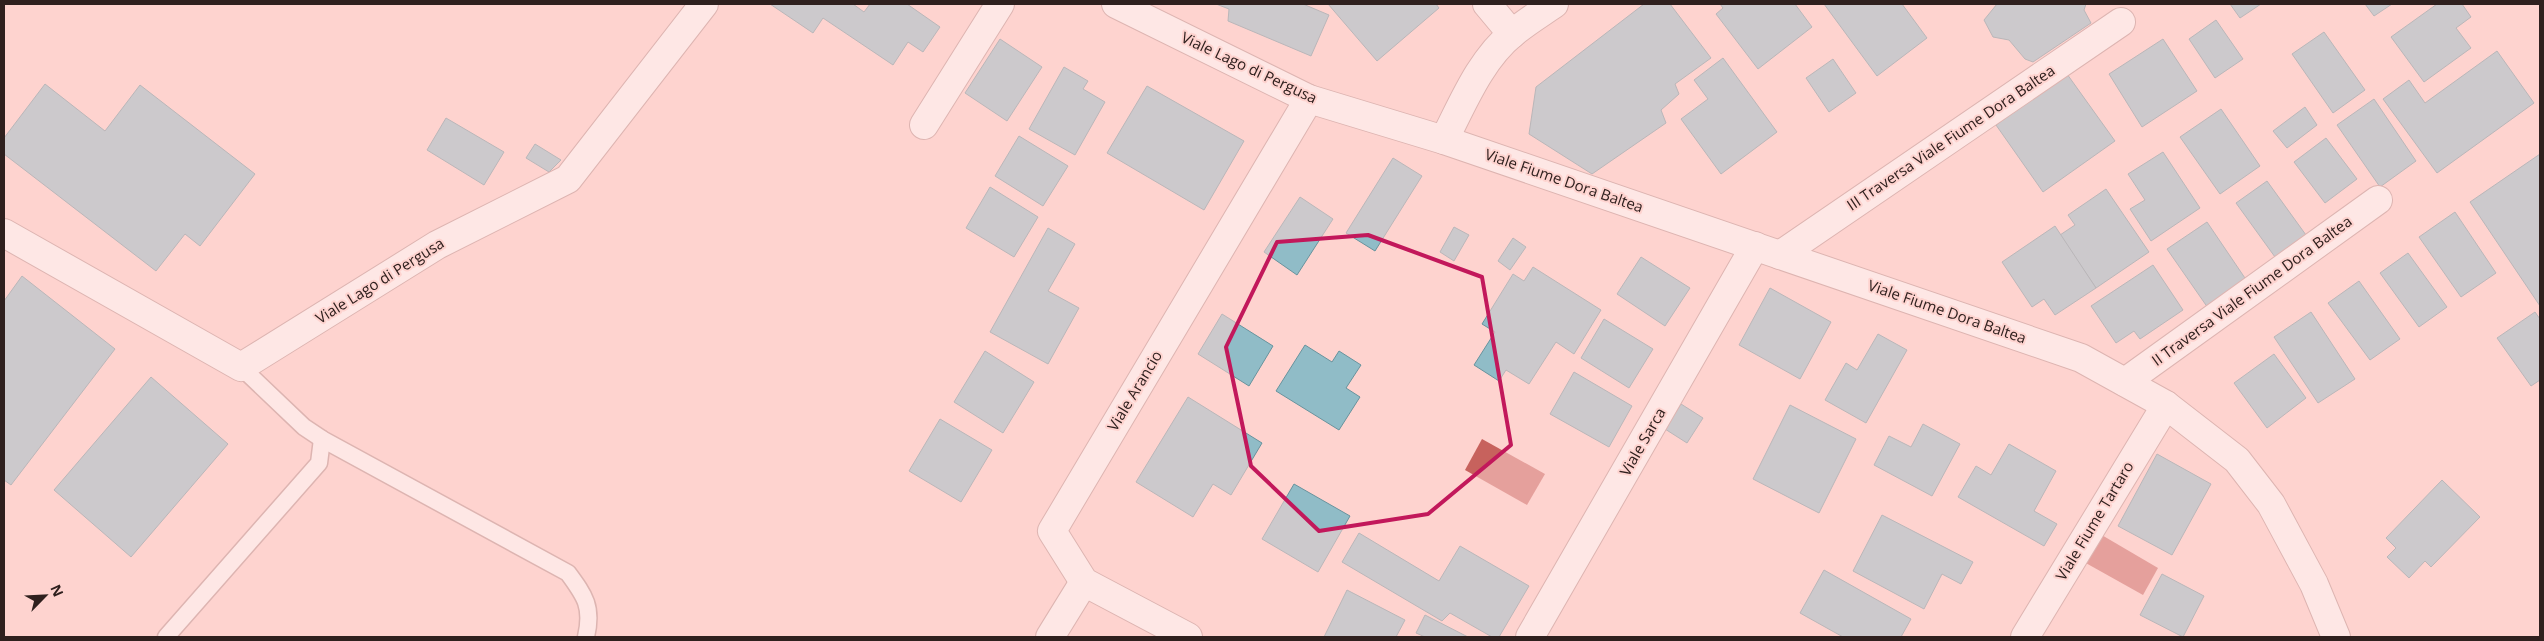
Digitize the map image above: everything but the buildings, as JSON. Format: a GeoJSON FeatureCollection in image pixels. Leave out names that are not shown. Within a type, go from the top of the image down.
{"type":"FeatureCollection","features":[{"type":"Feature","properties":{"kind":"street","name":"Viale Lago di Pergusa"},"geometry":{"type":"LineString","coordinates":[[242,367],[437,244],[568,179],[704,4]]}},
{"type":"Feature","properties":{"kind":"street"},"geometry":{"type":"LineString","coordinates":[[924,125],[1000,4]]}},
{"type":"Feature","properties":{"kind":"street","name":"Viale Lago di Pergusa"},"geometry":{"type":"LineString","coordinates":[[1116,4],[1308,99],[1444,140]]}},
{"type":"Feature","properties":{"kind":"street"},"geometry":{"type":"LineString","coordinates":[[1487,4],[1512,34]]}},
{"type":"Feature","properties":{"kind":"street"},"geometry":{"type":"LineString","coordinates":[[1444,140],[1472,85],[1488,60],[1512,34],[1554,4]]}},
{"type":"Feature","properties":{"kind":"street","name":"III Traversa Viale Fiume Dora Baltea"},"geometry":{"type":"LineString","coordinates":[[1780,255],[2121,22]]}},
{"type":"Feature","properties":{"kind":"street","name":"Viale Arancio"},"geometry":{"type":"LineString","coordinates":[[1084,582],[1052,531],[1308,99]]}},
{"type":"Feature","properties":{"kind":"street","name":"Viale Fiume Dora Baltea"},"geometry":{"type":"LineString","coordinates":[[1444,140],[2081,358],[2125,382],[2166,405],[2237,460],[2271,504],[2314,584],[2336,637]]}},
{"type":"Feature","properties":{"kind":"street","name":"II Traversa Viale Fiume Dora Baltea"},"geometry":{"type":"LineString","coordinates":[[2125,382],[2378,200]]}},
{"type":"Feature","properties":{"kind":"street"},"geometry":{"type":"LineString","coordinates":[[4,233],[242,367]]}},
{"type":"Feature","properties":{"kind":"street","name":"Viale Sarca"},"geometry":{"type":"LineString","coordinates":[[1530,637],[1755,246]]}},
{"type":"Feature","properties":{"kind":"street","name":"Viale Fiume Tartaro"},"geometry":{"type":"LineString","coordinates":[[2024,637],[2166,405]]}},
{"type":"Feature","properties":{"kind":"street"},"geometry":{"type":"LineString","coordinates":[[1050,637],[1084,582],[1188,637]]}},
{"type":"Feature","properties":{"kind":"lane"},"geometry":{"type":"LineString","coordinates":[[242,367],[304,427],[322,439],[568,573],[586,597],[589,624],[586,637]]}},
{"type":"Feature","properties":{"kind":"lane"},"geometry":{"type":"LineString","coordinates":[[166,637],[319,463],[322,439]]}},
{"type":"Feature","properties":{"kind":"highlighted area"},"geometry":{"type":"Polygon","coordinates":[[[1368,235],[1482,277],[1511,445],[1428,514],[1319,531],[1251,466],[1226,347],[1277,242],[1368,235]]]}},
{"type":"Feature","properties":{"kind":"shaded area"},"geometry":{"type":"Polygon","coordinates":[[[1482,439],[1545,474],[1527,505],[1465,470],[1482,439]]]}},
{"type":"Feature","properties":{"kind":"shaded area"},"geometry":{"type":"Polygon","coordinates":[[[2100,534],[2158,568],[2143,595],[2084,562],[2100,534]]]}}]}
